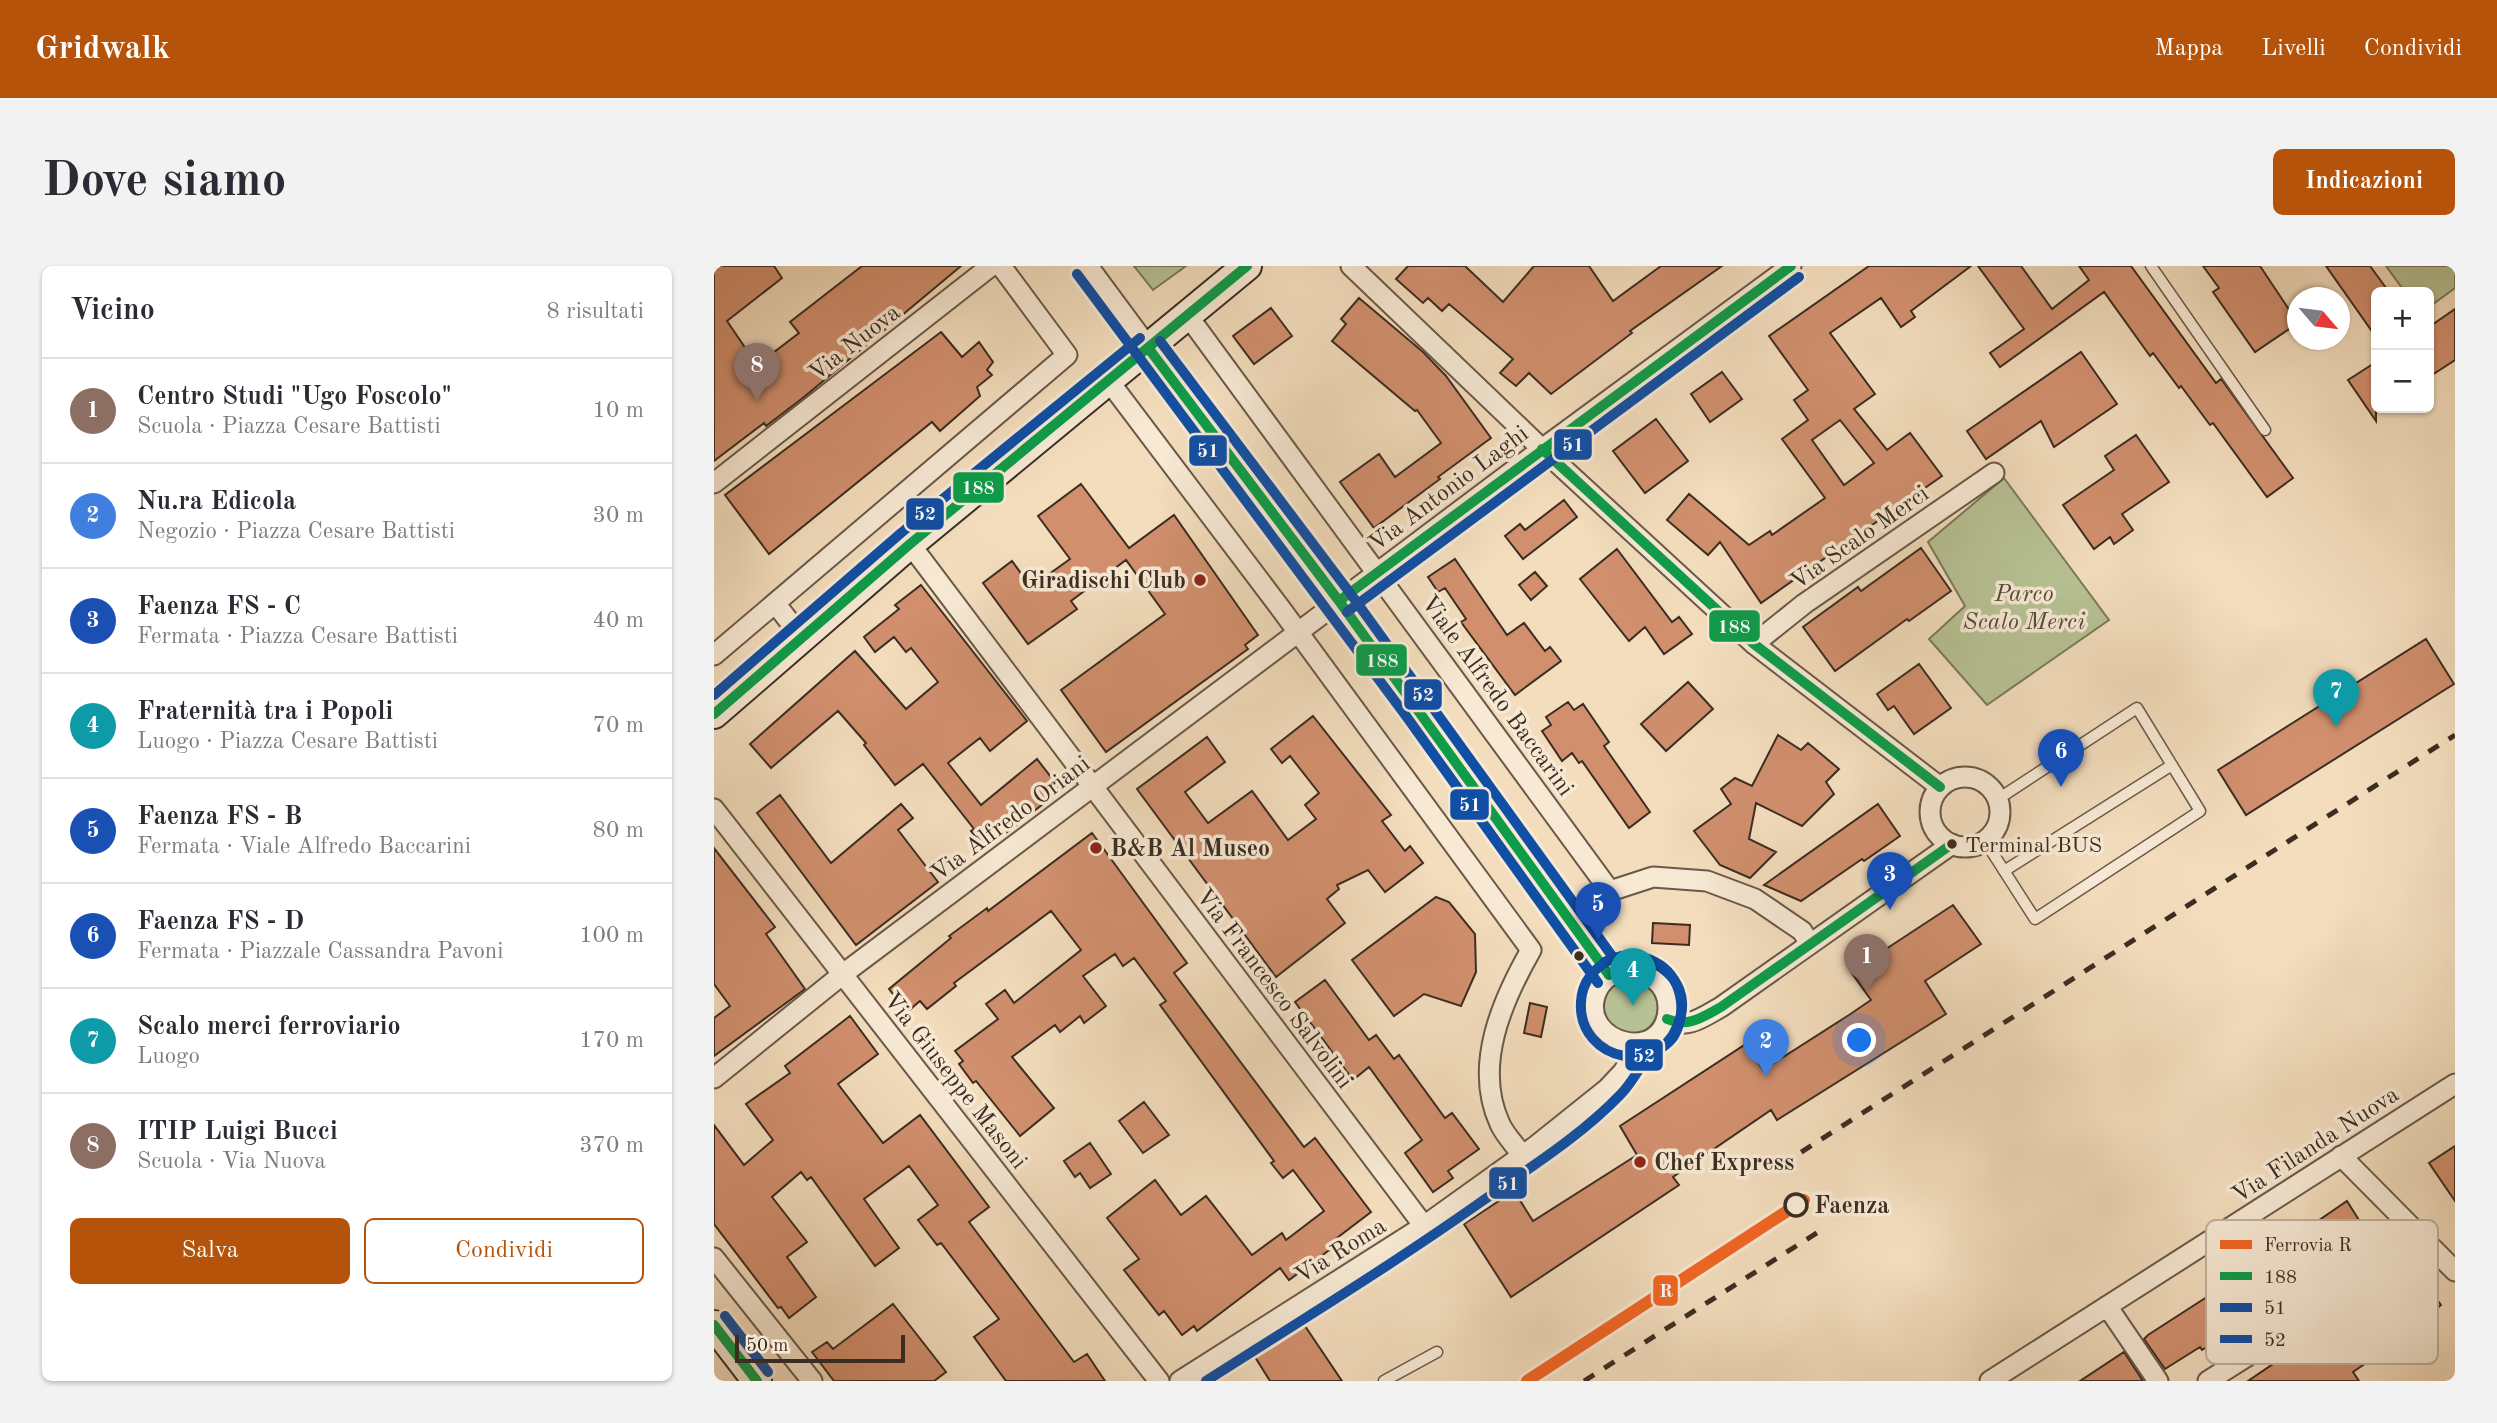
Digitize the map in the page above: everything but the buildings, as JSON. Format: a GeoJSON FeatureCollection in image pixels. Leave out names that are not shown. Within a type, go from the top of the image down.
{"type":"FeatureCollection","features":[{"type":"Feature","properties":{"kind":"main road"},"geometry":{"type":"LineString","coordinates":[[714,714],[910,544],[1247,266]]}},
{"type":"Feature","properties":{"kind":"main road"},"geometry":{"type":"LineString","coordinates":[[714,1325],[757,1381]]}},
{"type":"Feature","properties":{"kind":"street","name":"Via Nuova"},"geometry":{"type":"LineString","coordinates":[[714,483],[991,266]]}},
{"type":"Feature","properties":{"kind":"street"},"geometry":{"type":"LineString","coordinates":[[714,655],[1067,355],[1001,266]]}},
{"type":"Feature","properties":{"kind":"street"},"geometry":{"type":"LineString","coordinates":[[1088,266],[1339,601],[1610,976]]}},
{"type":"Feature","properties":{"kind":"street"},"geometry":{"type":"LineString","coordinates":[[1351,266],[1542,449],[1754,644],[1940,787]]}},
{"type":"Feature","properties":{"kind":"street","name":"Via Antonio Laghi"},"geometry":{"type":"LineString","coordinates":[[1339,601],[1791,266]]}},
{"type":"Feature","properties":{"kind":"street","name":"Viale Alfredo Baccarini"},"geometry":{"type":"LineString","coordinates":[[1188,316],[1610,891],[1653,877],[1707,881],[1755,898],[1802,931],[1810,944]]}},
{"type":"Feature","properties":{"kind":"street"},"geometry":{"type":"LineString","coordinates":[[1108,380],[1298,632],[1531,950],[1509,989],[1497,1023],[1489,1081],[1500,1124],[1522,1155]]}},
{"type":"Feature","properties":{"kind":"street","name":"Via Scalo Merci"},"geometry":{"type":"LineString","coordinates":[[1754,644],[1804,604],[1994,473]]}},
{"type":"Feature","properties":{"kind":"street","name":"Via Francesco Salvolini"},"geometry":{"type":"LineString","coordinates":[[910,544],[1424,1226]]}},
{"type":"Feature","properties":{"kind":"street","name":"Via Alfredo Oriani"},"geometry":{"type":"LineString","coordinates":[[714,1078],[843,974],[1339,601]]}},
{"type":"Feature","properties":{"kind":"street"},"geometry":{"type":"LineString","coordinates":[[775,603],[803,639]]}},
{"type":"Feature","properties":{"kind":"street"},"geometry":{"type":"LineString","coordinates":[[1961,777],[1983,782],[1992,789],[1998,799],[1998,822],[1985,841],[1963,847],[1942,838],[1935,830],[1931,819],[1934,797],[1940,787],[1949,781],[1961,777]]}},
{"type":"Feature","properties":{"kind":"street","name":"Via Giuseppe Masoni"},"geometry":{"type":"LineString","coordinates":[[714,809],[1159,1381]]}},
{"type":"Feature","properties":{"kind":"street"},"geometry":{"type":"LineString","coordinates":[[1667,1019],[1677,1025],[1697,1020],[1721,1007],[1952,844]]}},
{"type":"Feature","properties":{"kind":"street"},"geometry":{"type":"LineString","coordinates":[[1637,970],[1656,979],[1667,998],[1667,1019],[1656,1036],[1642,1043],[1618,1040],[1601,1027],[1594,1011],[1594,1001],[1610,976],[1637,970]]}},
{"type":"Feature","properties":{"kind":"street","name":"Via Roma"},"geometry":{"type":"LineString","coordinates":[[1182,1380],[1424,1226],[1522,1155],[1607,1089],[1623,1072],[1642,1043]]}},
{"type":"Feature","properties":{"kind":"street","name":"Via Filanda Nuova"},"geometry":{"type":"LineString","coordinates":[[2241,1220],[2455,1084]]}},
{"type":"Feature","properties":{"kind":"street"},"geometry":{"type":"LineString","coordinates":[[2341,1156],[2404,1220]]}},
{"type":"Feature","properties":{"kind":"street","name":"Via Filanda Nuova"},"geometry":{"type":"LineString","coordinates":[[1990,1381],[2206,1243]]}},
{"type":"Feature","properties":{"kind":"street"},"geometry":{"type":"LineString","coordinates":[[2438,1255],[2455,1271]]}},
{"type":"Feature","properties":{"kind":"street"},"geometry":{"type":"LineString","coordinates":[[714,1258],[812,1381]]}},
{"type":"Feature","properties":{"kind":"street"},"geometry":{"type":"LineString","coordinates":[[2107,1306],[2158,1381]]}},
{"type":"Feature","properties":{"kind":"street"},"geometry":{"type":"LineString","coordinates":[[2208,1381],[2235,1364]]}},
{"type":"Feature","properties":{"kind":"lane"},"geometry":{"type":"LineString","coordinates":[[2151,266],[2265,430]]}},
{"type":"Feature","properties":{"kind":"lane"},"geometry":{"type":"LineString","coordinates":[[1985,841],[2035,919],[2200,811],[2137,708],[1998,799]]}},
{"type":"Feature","properties":{"kind":"lane"},"geometry":{"type":"LineString","coordinates":[[2004,871],[2172,765]]}},
{"type":"Feature","properties":{"kind":"lane"},"geometry":{"type":"LineString","coordinates":[[1384,1381],[1437,1352]]}},
{"type":"Feature","properties":{"kind":"green space"},"geometry":{"type":"Polygon","coordinates":[[[1134,266],[1186,266],[1153,290],[1134,266]]]}},
{"type":"Feature","properties":{"kind":"green space"},"geometry":{"type":"Polygon","coordinates":[[[2386,266],[2455,266],[2455,288],[2434,303],[2434,287],[2401,287],[2386,266]]]}},
{"type":"Feature","properties":{"kind":"green space","name":"Parco Scalo Merci"},"geometry":{"type":"Polygon","coordinates":[[[2004,478],[2109,620],[1987,705],[1929,639],[1965,606],[1928,542],[2004,478]]]}},
{"type":"Feature","properties":{"kind":"green space"},"geometry":{"type":"Polygon","coordinates":[[[1631,980],[1650,988],[1658,1007],[1650,1026],[1631,1034],[1612,1026],[1604,1007],[1612,988],[1631,980]]]}},
{"type":"Feature","properties":{"kind":"railway"},"geometry":{"type":"LineString","coordinates":[[1781,1165],[2455,735]]}},
{"type":"Feature","properties":{"kind":"railway"},"geometry":{"type":"LineString","coordinates":[[1584,1381],[1823,1229]]}},
{"type":"Feature","properties":{"kind":"rail line","name":"R"},"geometry":{"type":"LineString","coordinates":[[1527,1381],[1804,1200]]}},
{"type":"Feature","properties":{"kind":"transit line","name":"188"},"geometry":{"type":"LineString","coordinates":[[714,714],[910,544],[1247,266]]}},
{"type":"Feature","properties":{"kind":"transit line","name":"188"},"geometry":{"type":"LineString","coordinates":[[1339,601],[1791,266]]}},
{"type":"Feature","properties":{"kind":"transit line","name":"51"},"geometry":{"type":"LineString","coordinates":[[1077,274],[1406,716],[1598,983]]}},
{"type":"Feature","properties":{"kind":"transit line","name":"51"},"geometry":{"type":"LineString","coordinates":[[1347,612],[1799,277]]}},
{"type":"Feature","properties":{"kind":"transit line","name":"52"},"geometry":{"type":"LineString","coordinates":[[714,695],[901,533],[1140,338]]}},
{"type":"Feature","properties":{"kind":"transit line","name":"52"},"geometry":{"type":"LineString","coordinates":[[1160,341],[1350,593],[1620,967]]}},
{"type":"Feature","properties":{"kind":"transit line","name":"188"},"geometry":{"type":"LineString","coordinates":[[1149,349],[1339,601],[1609,975]]}},
{"type":"Feature","properties":{"kind":"transit line","name":"188"},"geometry":{"type":"LineString","coordinates":[[1542,449],[1754,644],[1940,787]]}},
{"type":"Feature","properties":{"kind":"transit line","name":"188"},"geometry":{"type":"LineString","coordinates":[[1667,1019],[1689,1022],[1721,1007],[1952,844]]}},
{"type":"Feature","properties":{"kind":"transit line","name":"52"},"geometry":{"type":"LineString","coordinates":[[1615,957],[1596,969],[1587,980],[1581,1002],[1584,1023],[1593,1039],[1607,1050],[1624,1056],[1642,1056],[1659,1049],[1673,1035],[1681,1014],[1682,1001],[1674,980],[1666,971],[1645,960],[1621,956]]}},
{"type":"Feature","properties":{"kind":"transit line","name":"51"},"geometry":{"type":"LineString","coordinates":[[1206,1381],[1343,1294],[1534,1166],[1570,1139],[1621,1094],[1646,1060],[1674,1036],[1681,1016],[1680,995],[1671,976],[1655,962],[1630,956],[1604,962]]}},
{"type":"Feature","properties":{"kind":"transit line","name":"52"},"geometry":{"type":"LineString","coordinates":[[725,1316],[768,1372]]}},
{"type":"Feature","properties":{"kind":"transit line","name":"188"},"geometry":{"type":"LineString","coordinates":[[714,1325],[757,1381]]}},
{"type":"Feature","properties":{"kind":"place","name":"ITIP Luigi Bucci"},"geometry":{"type":"Point","coordinates":[757,401]}},
{"type":"Feature","properties":{"kind":"place","name":"Giradischi Club"},"geometry":{"type":"Point","coordinates":[1200,580]}},
{"type":"Feature","properties":{"kind":"place","name":"Scalo merci ferroviario"},"geometry":{"type":"Point","coordinates":[2336,727]}},
{"type":"Feature","properties":{"kind":"place","name":"Faenza FS - D"},"geometry":{"type":"Point","coordinates":[2061,787]}},
{"type":"Feature","properties":{"kind":"place","name":"Terminal BUS"},"geometry":{"type":"Point","coordinates":[1952,844]}},
{"type":"Feature","properties":{"kind":"place","name":"B&B Al Museo"},"geometry":{"type":"Point","coordinates":[1096,848]}},
{"type":"Feature","properties":{"kind":"place","name":"Faenza FS - C"},"geometry":{"type":"Point","coordinates":[1890,910]}},
{"type":"Feature","properties":{"kind":"place","name":"Faenza FS - B"},"geometry":{"type":"Point","coordinates":[1598,940]}},
{"type":"Feature","properties":{"kind":"place","name":"Centro Studi \"Ugo Foscolo\""},"geometry":{"type":"Point","coordinates":[1867,992]}},
{"type":"Feature","properties":{"kind":"place","name":"Fraternità tra i Popoli"},"geometry":{"type":"Point","coordinates":[1633,1006]}},
{"type":"Feature","properties":{"kind":"place","name":"Nu.ra Edicola"},"geometry":{"type":"Point","coordinates":[1766,1077]}},
{"type":"Feature","properties":{"kind":"place","name":"Chef Express"},"geometry":{"type":"Point","coordinates":[1640,1162]}},
{"type":"Feature","properties":{"kind":"place","name":"Faenza"},"geometry":{"type":"Point","coordinates":[1796,1205]}}]}
